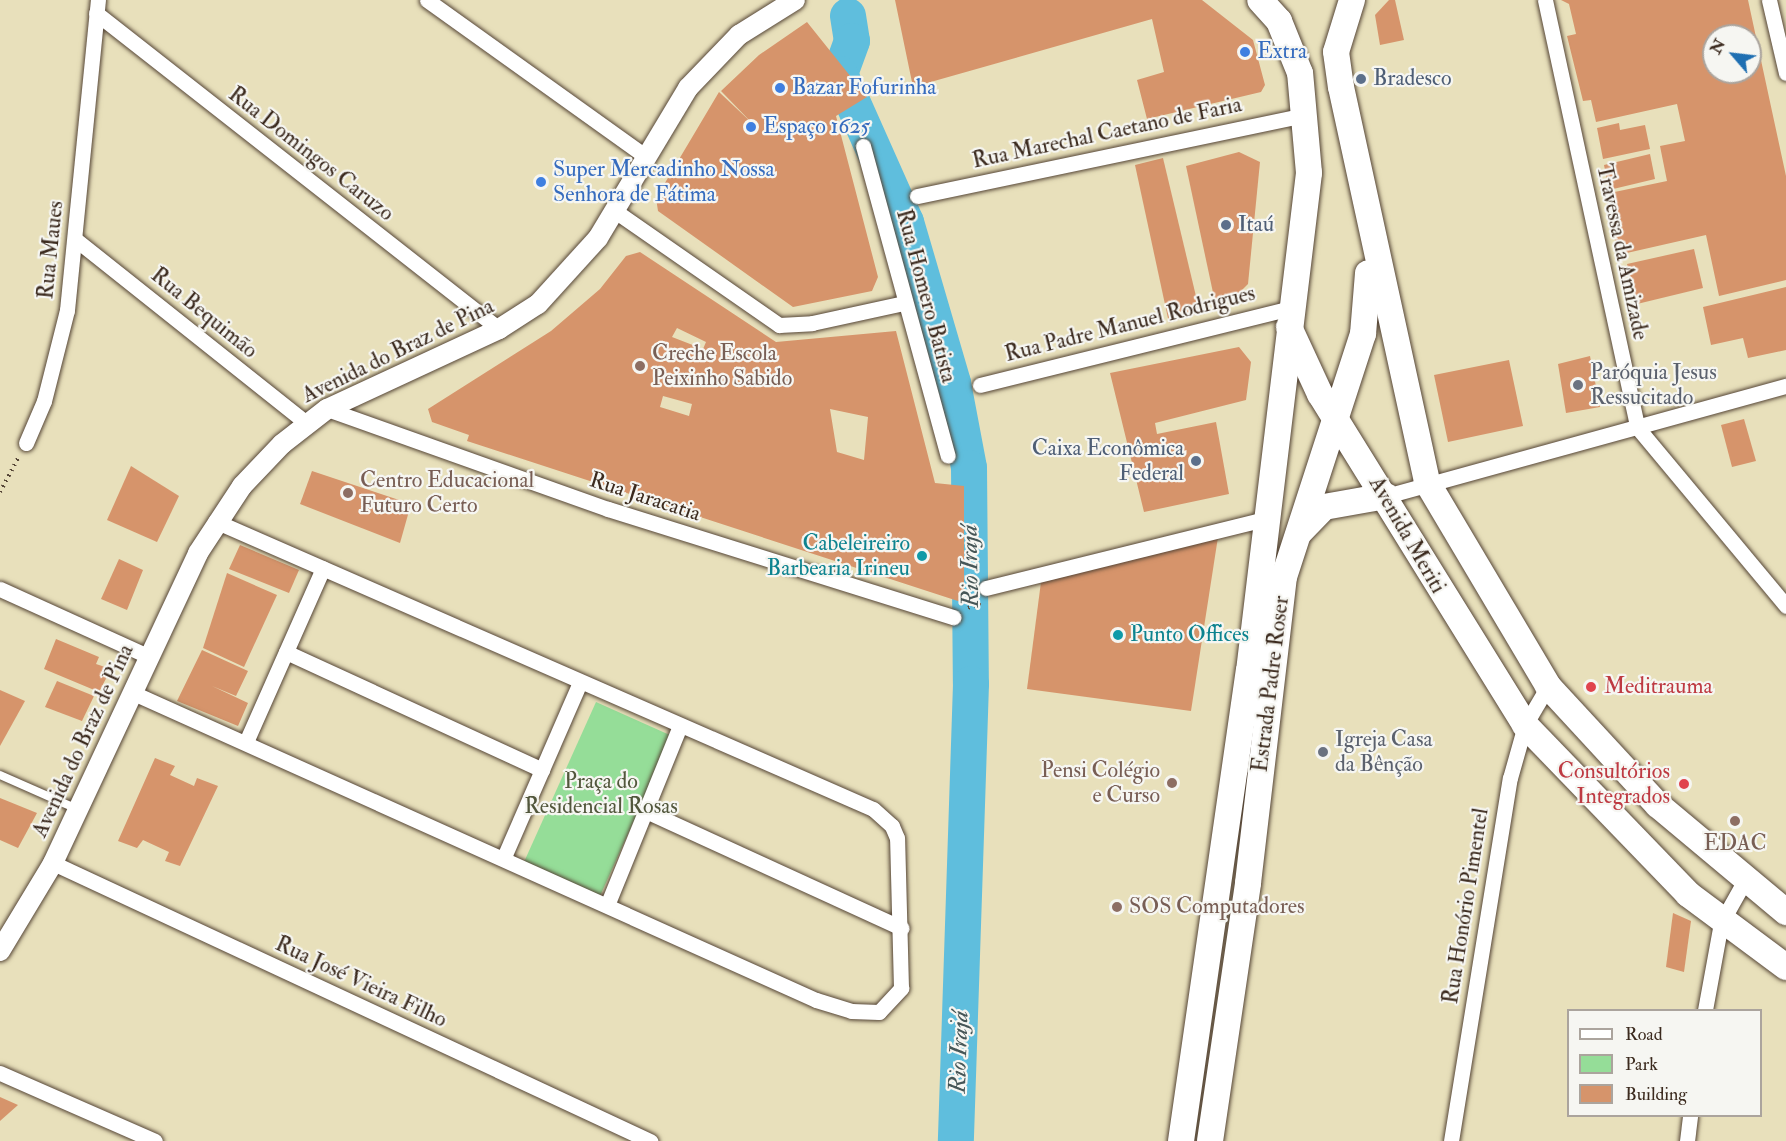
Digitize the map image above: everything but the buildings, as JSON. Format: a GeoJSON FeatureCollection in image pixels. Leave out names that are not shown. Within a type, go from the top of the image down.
{"type":"FeatureCollection","features":[{"type":"Feature","properties":{"kind":"main road"},"geometry":{"type":"LineString","coordinates":[[1260,0],[1290,43],[1305,115],[1309,173],[1290,317]]}},
{"type":"Feature","properties":{"kind":"main road","name":"Avenida Meriti"},"geometry":{"type":"LineString","coordinates":[[1352,0],[1336,52],[1370,236],[1426,482],[1548,686],[1658,805],[1786,912]]}},
{"type":"Feature","properties":{"kind":"main road","name":"Estrada Padre Roser"},"geometry":{"type":"LineString","coordinates":[[1210,1141],[1248,883],[1284,577],[1362,334],[1370,236]]}},
{"type":"Feature","properties":{"kind":"main road","name":"Avenida Meriti"},"geometry":{"type":"LineString","coordinates":[[1290,317],[1334,416],[1386,496],[1468,641],[1525,725],[1721,923],[1786,967]]}},
{"type":"Feature","properties":{"kind":"main road","name":"Estrada Padre Roser"},"geometry":{"type":"LineString","coordinates":[[1181,1141],[1249,671],[1290,317]]}},
{"type":"Feature","properties":{"kind":"main road"},"geometry":{"type":"LineString","coordinates":[[1294,541],[1324,507],[1386,496]]}},
{"type":"Feature","properties":{"kind":"street"},"geometry":{"type":"LineString","coordinates":[[427,0],[443,5],[646,158]]}},
{"type":"Feature","properties":{"kind":"street","name":"Avenida do Braz de Pina"},"geometry":{"type":"LineString","coordinates":[[0,951],[53,863],[148,656],[215,521],[259,466],[306,423],[327,409],[499,329],[538,304],[615,211],[688,88],[739,35],[795,0]]}},
{"type":"Feature","properties":{"kind":"street","name":"Travessa da Amizade"},"geometry":{"type":"LineString","coordinates":[[1545,0],[1637,427],[1786,606]]}},
{"type":"Feature","properties":{"kind":"street"},"geometry":{"type":"LineString","coordinates":[[1769,0],[1786,73]]}},
{"type":"Feature","properties":{"kind":"street","name":"Rua Maues"},"geometry":{"type":"LineString","coordinates":[[26,443],[57,357],[75,239],[97,7]]}},
{"type":"Feature","properties":{"kind":"street","name":"Rua Domingos Caruzo"},"geometry":{"type":"LineString","coordinates":[[97,7],[499,329]]}},
{"type":"Feature","properties":{"kind":"street","name":"Rua Marechal Caetano de Faria"},"geometry":{"type":"LineString","coordinates":[[917,196],[1305,115]]}},
{"type":"Feature","properties":{"kind":"street","name":"Rua Homero Batista"},"geometry":{"type":"LineString","coordinates":[[863,147],[904,303],[948,456]]}},
{"type":"Feature","properties":{"kind":"street"},"geometry":{"type":"LineString","coordinates":[[615,211],[779,325],[812,323],[904,303]]}},
{"type":"Feature","properties":{"kind":"street","name":"Rua Bequimão"},"geometry":{"type":"LineString","coordinates":[[75,239],[306,423]]}},
{"type":"Feature","properties":{"kind":"street","name":"Rua Padre Manuel Rodrigues"},"geometry":{"type":"LineString","coordinates":[[980,384],[1290,317]]}},
{"type":"Feature","properties":{"kind":"street"},"geometry":{"type":"LineString","coordinates":[[1386,496],[1426,482],[1786,386]]}},
{"type":"Feature","properties":{"kind":"street","name":"Rua Jaracatia"},"geometry":{"type":"LineString","coordinates":[[327,409],[608,509],[958,613]]}},
{"type":"Feature","properties":{"kind":"street"},"geometry":{"type":"LineString","coordinates":[[986,588],[1265,519]]}},
{"type":"Feature","properties":{"kind":"street"},"geometry":{"type":"LineString","coordinates":[[131,692],[608,903],[816,1000],[864,1014],[888,1008],[901,988],[902,928],[897,838],[886,818],[215,521]]}},
{"type":"Feature","properties":{"kind":"street"},"geometry":{"type":"LineString","coordinates":[[246,742],[323,568]]}},
{"type":"Feature","properties":{"kind":"street"},"geometry":{"type":"LineString","coordinates":[[0,589],[148,656]]}},
{"type":"Feature","properties":{"kind":"street"},"geometry":{"type":"LineString","coordinates":[[286,652],[542,770]]}},
{"type":"Feature","properties":{"kind":"street"},"geometry":{"type":"LineString","coordinates":[[504,857],[580,682]]}},
{"type":"Feature","properties":{"kind":"street","name":"Rua Honório Pimentel"},"geometry":{"type":"LineString","coordinates":[[1451,1141],[1498,839],[1525,725],[1548,686]]}},
{"type":"Feature","properties":{"kind":"street"},"geometry":{"type":"LineString","coordinates":[[608,903],[680,726]]}},
{"type":"Feature","properties":{"kind":"street"},"geometry":{"type":"LineString","coordinates":[[646,811],[902,928]]}},
{"type":"Feature","properties":{"kind":"street","name":"Rua José Vieira Filho"},"geometry":{"type":"LineString","coordinates":[[53,863],[650,1141]]}},
{"type":"Feature","properties":{"kind":"street"},"geometry":{"type":"LineString","coordinates":[[1705,1009],[1721,923],[1745,880]]}},
{"type":"Feature","properties":{"kind":"street"},"geometry":{"type":"LineString","coordinates":[[0,1073],[155,1141]]}},
{"type":"Feature","properties":{"kind":"street"},"geometry":{"type":"LineString","coordinates":[[1687,1141],[1690,1117]]}},
{"type":"Feature","properties":{"kind":"lane"},"geometry":{"type":"LineString","coordinates":[[0,775],[78,809]]}},
{"type":"Feature","properties":{"kind":"path"},"geometry":{"type":"LineString","coordinates":[[0,492],[26,443]]}},
{"type":"Feature","properties":{"kind":"path"},"geometry":{"type":"LineString","coordinates":[[958,613],[980,608]]}},
{"type":"Feature","properties":{"kind":"green space","name":"Praça do Residencial Rosas"},"geometry":{"type":"Polygon","coordinates":[[[596,702],[672,736],[600,896],[524,862],[596,702]]]}},
{"type":"Feature","properties":{"kind":"waterway","name":"Rio Irajá"},"geometry":{"type":"LineString","coordinates":[[848,16],[852,41],[840,74],[906,222],[953,383],[969,468],[971,684],[956,1141]]}},
{"type":"Feature","properties":{"kind":"place","name":"Extra"},"geometry":{"type":"Point","coordinates":[1245,52]}},
{"type":"Feature","properties":{"kind":"place","name":"Bradesco"},"geometry":{"type":"Point","coordinates":[1361,79]}},
{"type":"Feature","properties":{"kind":"place","name":"Bazar Fofurinha"},"geometry":{"type":"Point","coordinates":[780,88]}},
{"type":"Feature","properties":{"kind":"place","name":"Espaço 1625"},"geometry":{"type":"Point","coordinates":[751,127]}},
{"type":"Feature","properties":{"kind":"place","name":"Super Mercadinho Nossa Senhora de Fátima"},"geometry":{"type":"Point","coordinates":[541,182]}},
{"type":"Feature","properties":{"kind":"place","name":"Itaú"},"geometry":{"type":"Point","coordinates":[1226,225]}},
{"type":"Feature","properties":{"kind":"place","name":"Creche Escola Peixinho Sabido"},"geometry":{"type":"Point","coordinates":[640,366]}},
{"type":"Feature","properties":{"kind":"place","name":"Paróquia Jesus Ressucitado"},"geometry":{"type":"Point","coordinates":[1578,385]}},
{"type":"Feature","properties":{"kind":"place","name":"Caixa Econômica Federal"},"geometry":{"type":"Point","coordinates":[1196,461]}},
{"type":"Feature","properties":{"kind":"place","name":"Centro Educacional Futuro Certo"},"geometry":{"type":"Point","coordinates":[348,493]}},
{"type":"Feature","properties":{"kind":"place","name":"Cabeleireiro Barbearia Irineu"},"geometry":{"type":"Point","coordinates":[922,556]}},
{"type":"Feature","properties":{"kind":"place","name":"Punto Offices"},"geometry":{"type":"Point","coordinates":[1118,635]}},
{"type":"Feature","properties":{"kind":"place","name":"Meditrauma"},"geometry":{"type":"Point","coordinates":[1591,687]}},
{"type":"Feature","properties":{"kind":"place","name":"Igreja Casa da Bênção"},"geometry":{"type":"Point","coordinates":[1323,752]}},
{"type":"Feature","properties":{"kind":"place","name":"Pensi Colégio e Curso"},"geometry":{"type":"Point","coordinates":[1172,783]}},
{"type":"Feature","properties":{"kind":"place","name":"Consultórios Integrados"},"geometry":{"type":"Point","coordinates":[1684,784]}},
{"type":"Feature","properties":{"kind":"place","name":"EDAC"},"geometry":{"type":"Point","coordinates":[1735,821]}},
{"type":"Feature","properties":{"kind":"place","name":"SOS Computadores"},"geometry":{"type":"Point","coordinates":[1117,907]}}]}
